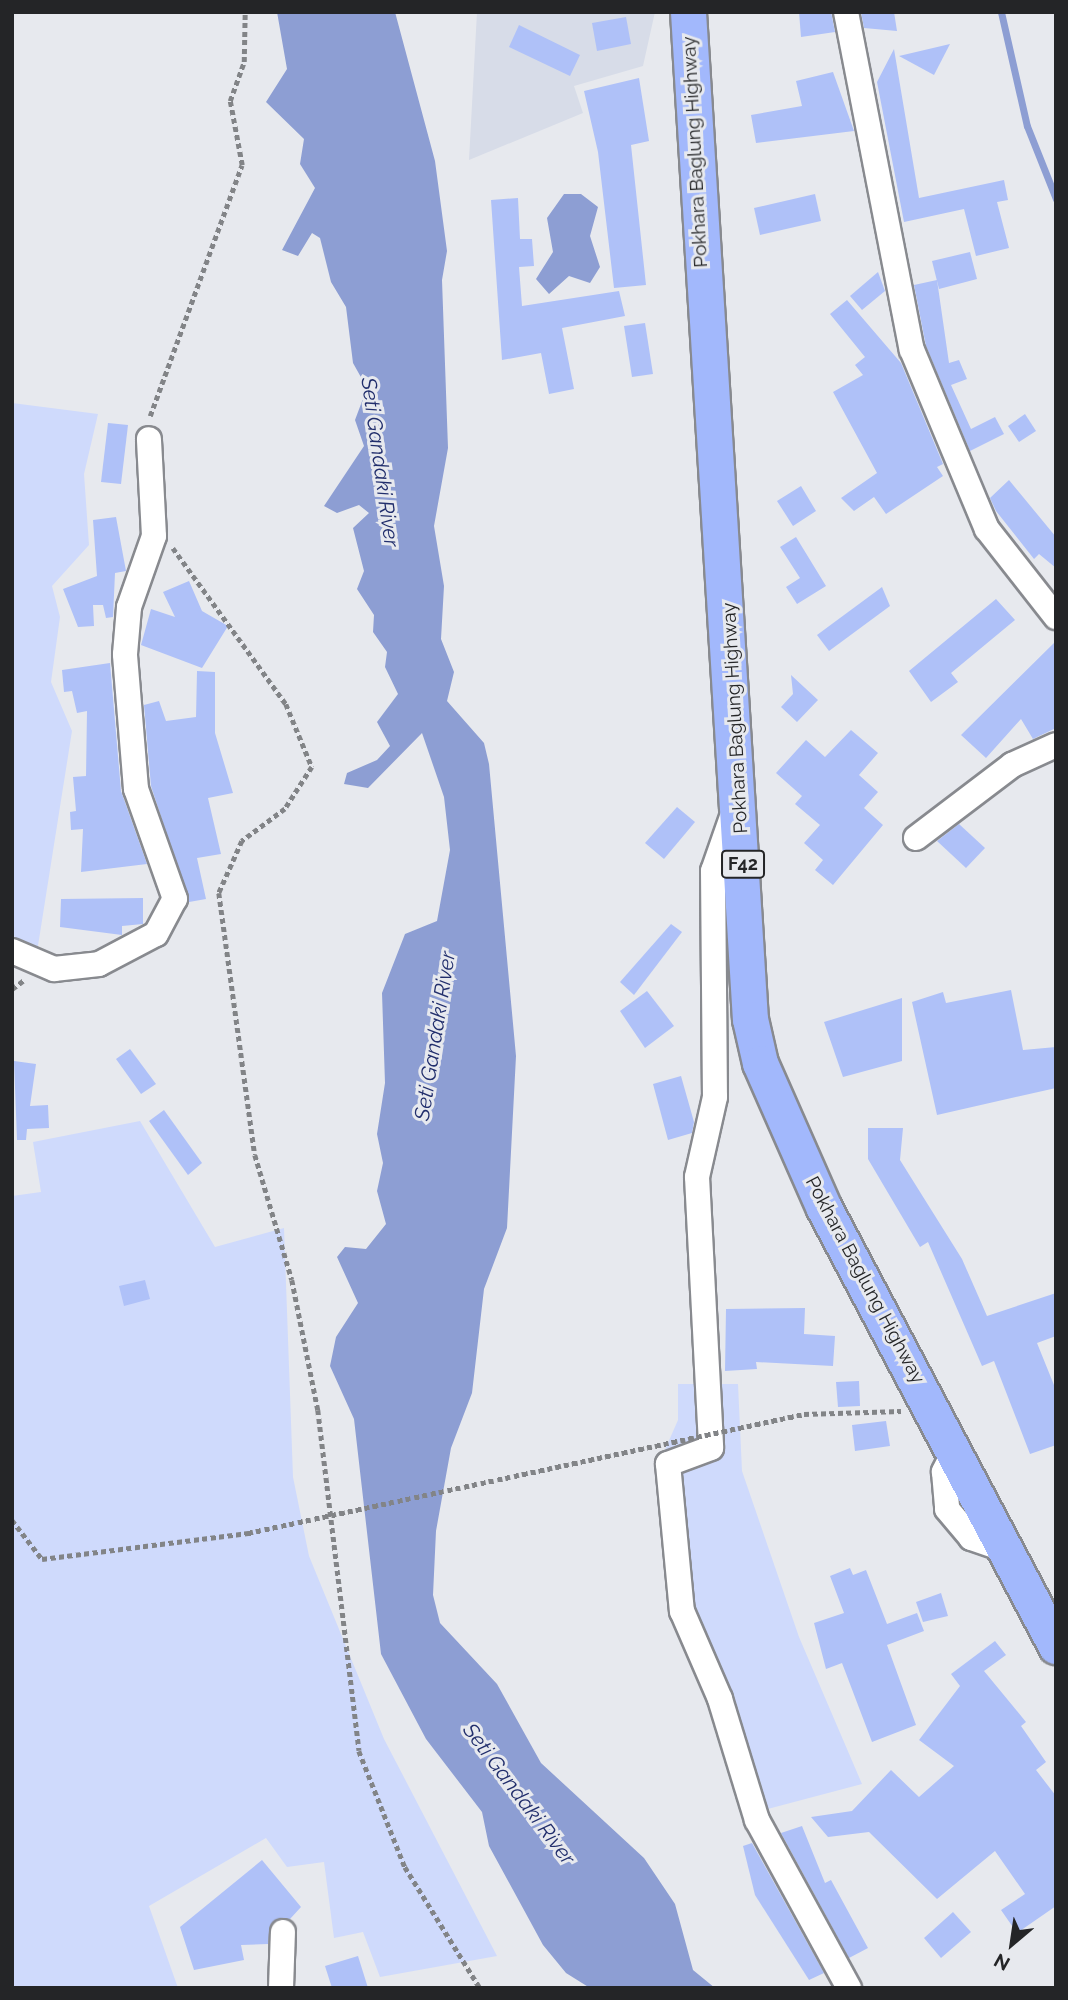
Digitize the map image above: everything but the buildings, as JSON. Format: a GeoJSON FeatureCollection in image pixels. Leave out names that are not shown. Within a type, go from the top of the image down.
{"type":"FeatureCollection","features":[{"type":"Feature","properties":{"kind":"highway","name":"Pokhara Baglung Highway"},"geometry":{"type":"LineString","coordinates":[[688,12],[741,794],[750,1019],[760,1063],[824,1208],[956,1448],[1056,1646]]}},
{"type":"Feature","properties":{"kind":"street"},"geometry":{"type":"LineString","coordinates":[[846,12],[912,350],[987,530],[1056,617]]}},
{"type":"Feature","properties":{"kind":"street"},"geometry":{"type":"LineString","coordinates":[[12,951],[54,969],[99,964],[156,934],[175,899],[136,789],[125,654],[129,607],[154,536],[149,439]]}},
{"type":"Feature","properties":{"kind":"street"},"geometry":{"type":"LineString","coordinates":[[916,838],[1012,765],[1056,745]]}},
{"type":"Feature","properties":{"kind":"street"},"geometry":{"type":"LineString","coordinates":[[741,794],[713,871],[715,1097],[697,1177],[711,1448],[668,1464],[682,1611],[720,1699],[758,1820],[849,1988]]}},
{"type":"Feature","properties":{"kind":"street"},"geometry":{"type":"LineString","coordinates":[[281,1988],[283,1932]]}},
{"type":"Feature","properties":{"kind":"path"},"geometry":{"type":"LineString","coordinates":[[149,439],[155,390],[182,340],[242,165],[230,101],[244,62],[245,12]]}},
{"type":"Feature","properties":{"kind":"path"},"geometry":{"type":"LineString","coordinates":[[169,532],[171,545],[286,704],[312,767],[285,810],[242,841],[219,893],[255,1155],[292,1280],[318,1410],[359,1751],[405,1867],[480,1988]]}},
{"type":"Feature","properties":{"kind":"path"},"geometry":{"type":"LineString","coordinates":[[12,1520],[42,1559],[248,1533],[804,1415],[902,1411],[916,1374]]}},
{"type":"Feature","properties":{"kind":"shaded area"},"geometry":{"type":"Polygon","coordinates":[[[477,12],[655,12],[643,66],[574,86],[583,113],[469,160],[477,12]]]}},
{"type":"Feature","properties":{"kind":"shaded area"},"geometry":{"type":"Polygon","coordinates":[[[12,403],[98,414],[84,474],[89,545],[52,586],[60,617],[51,682],[72,731],[37,952],[17,948],[12,926],[12,403]]]}},
{"type":"Feature","properties":{"kind":"shaded area"},"geometry":{"type":"Polygon","coordinates":[[[140,1121],[215,1247],[284,1228],[293,1477],[309,1556],[384,1739],[497,1956],[380,1977],[363,1932],[334,1938],[324,1862],[287,1867],[266,1838],[149,1906],[178,1988],[12,1988],[12,1196],[41,1192],[33,1142],[140,1121]]]}},
{"type":"Feature","properties":{"kind":"shaded area"},"geometry":{"type":"Polygon","coordinates":[[[678,1384],[738,1384],[742,1471],[799,1637],[862,1784],[749,1814],[674,1606],[663,1543],[657,1468],[678,1420],[678,1384]]]}},
{"type":"Feature","properties":{"kind":"water","name":"Seti Gandaki River"},"geometry":{"type":"Polygon","coordinates":[[[277,12],[395,12],[435,161],[447,251],[442,280],[448,448],[434,526],[444,586],[441,639],[454,672],[447,701],[484,743],[489,764],[516,1056],[507,1228],[484,1289],[472,1393],[451,1448],[436,1531],[433,1595],[440,1623],[497,1684],[541,1763],[644,1858],[675,1904],[693,1970],[715,1988],[590,1988],[566,1973],[543,1945],[489,1846],[482,1812],[426,1739],[381,1654],[354,1419],[330,1366],[336,1337],[358,1303],[337,1257],[345,1247],[366,1249],[386,1224],[377,1191],[383,1163],[377,1134],[385,1083],[382,993],[405,934],[437,921],[450,850],[444,797],[422,733],[368,788],[344,784],[347,773],[377,760],[390,746],[377,722],[398,694],[385,667],[387,652],[373,632],[374,615],[357,589],[364,571],[353,528],[369,513],[359,505],[337,513],[324,506],[364,446],[355,420],[367,388],[353,363],[346,307],[331,282],[320,238],[312,233],[298,256],[282,250],[315,188],[300,164],[304,139],[266,102],[287,69],[277,12]]]}},
{"type":"Feature","properties":{"kind":"water"},"geometry":{"type":"Polygon","coordinates":[[[564,194],[581,194],[598,207],[590,236],[600,267],[590,283],[569,276],[549,294],[536,279],[553,252],[547,218],[564,194]]]}},
{"type":"Feature","properties":{"kind":"waterway"},"geometry":{"type":"LineString","coordinates":[[1001,12],[1027,126],[1056,199]]}}]}
